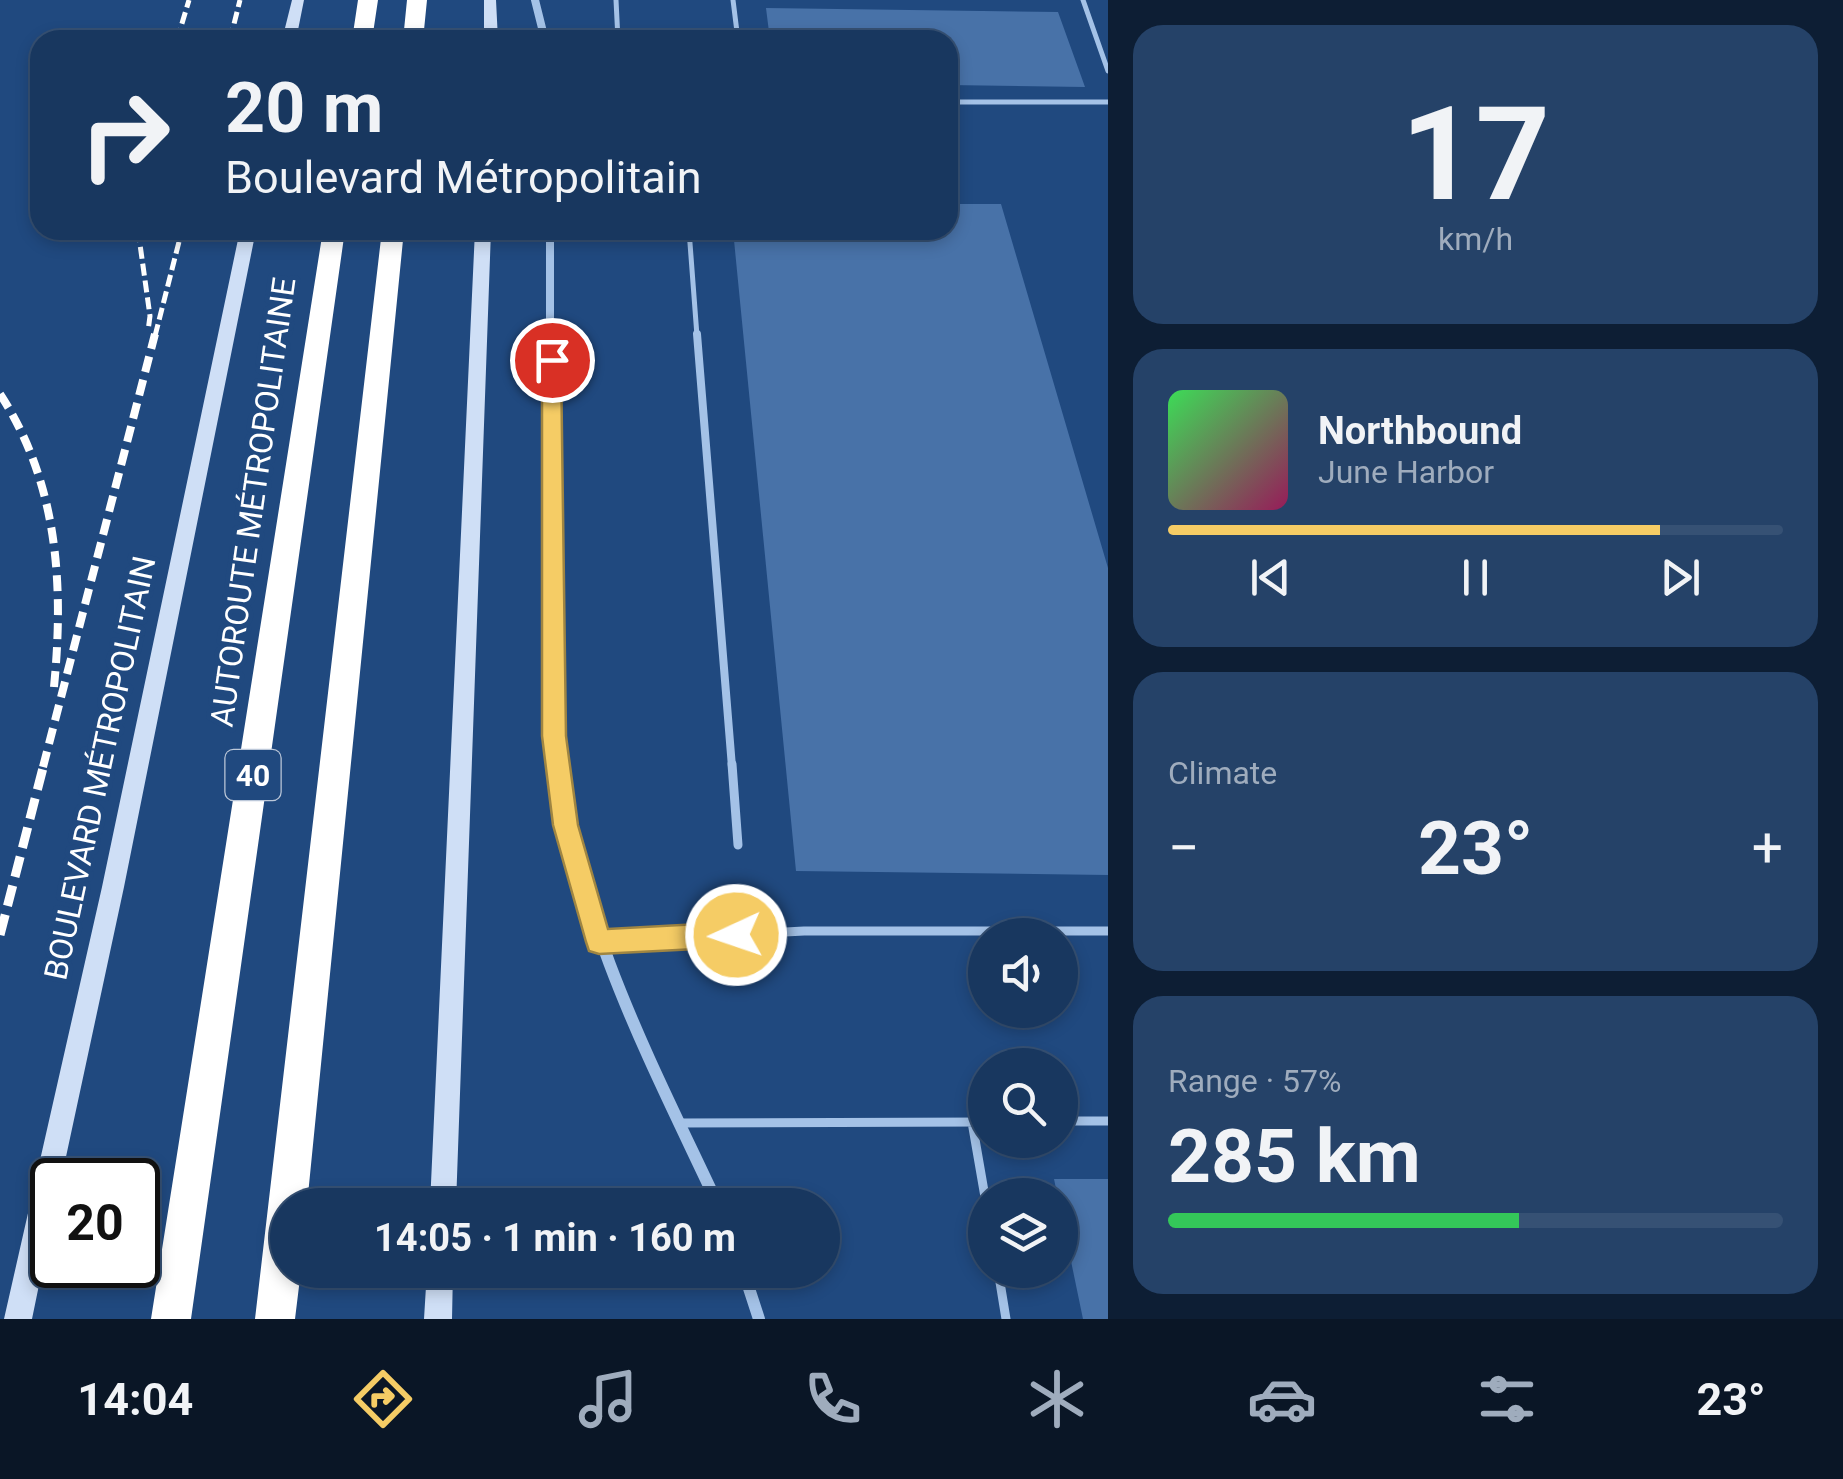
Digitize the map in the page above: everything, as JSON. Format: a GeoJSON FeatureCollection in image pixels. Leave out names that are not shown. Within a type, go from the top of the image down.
{"type":"FeatureCollection","features":[{"type":"Feature","properties":{"kind":"highway"},"geometry":{"type":"LineString","coordinates":[[364,30],[368,0]]}},
{"type":"Feature","properties":{"kind":"highway"},"geometry":{"type":"LineString","coordinates":[[414,30],[417,0]]}},
{"type":"Feature","properties":{"kind":"highway","name":"AUTOROUTE MÉTROPOLITAINE"},"geometry":{"type":"LineString","coordinates":[[171,1319],[333,240]]}},
{"type":"Feature","properties":{"kind":"highway"},"geometry":{"type":"LineString","coordinates":[[290,1188],[392,240]]}},
{"type":"Feature","properties":{"kind":"highway"},"geometry":{"type":"LineString","coordinates":[[275,1319],[279,1288]]}},
{"type":"Feature","properties":{"kind":"main road"},"geometry":{"type":"LineString","coordinates":[[291,30],[298,0]]}},
{"type":"Feature","properties":{"kind":"main road"},"geometry":{"type":"LineString","coordinates":[[490,0],[491,30]]}},
{"type":"Feature","properties":{"kind":"main road","name":"BOULEVARD MÉTROPOLITAIN"},"geometry":{"type":"LineString","coordinates":[[18,1319],[113,887],[246,240]]}},
{"type":"Feature","properties":{"kind":"main road"},"geometry":{"type":"LineString","coordinates":[[444,1188],[483,240]]}},
{"type":"Feature","properties":{"kind":"main road"},"geometry":{"type":"LineString","coordinates":[[438,1319],[439,1288]]}},
{"type":"Feature","properties":{"kind":"street"},"geometry":{"type":"LineString","coordinates":[[535,0],[542,30]]}},
{"type":"Feature","properties":{"kind":"street"},"geometry":{"type":"LineString","coordinates":[[550,240],[554,736],[566,825],[599,942],[619,995],[710,1188]]}},
{"type":"Feature","properties":{"kind":"street"},"geometry":{"type":"LineString","coordinates":[[749,1288],[759,1319]]}},
{"type":"Feature","properties":{"kind":"lane"},"geometry":{"type":"LineString","coordinates":[[616,0],[618,30]]}},
{"type":"Feature","properties":{"kind":"lane"},"geometry":{"type":"LineString","coordinates":[[734,0],[737,30]]}},
{"type":"Feature","properties":{"kind":"lane"},"geometry":{"type":"LineString","coordinates":[[1082,0],[1108,71]]}},
{"type":"Feature","properties":{"kind":"lane"},"geometry":{"type":"LineString","coordinates":[[1096,36],[1108,36]]}},
{"type":"Feature","properties":{"kind":"lane"},"geometry":{"type":"LineString","coordinates":[[958,102],[1108,102]]}},
{"type":"Feature","properties":{"kind":"lane"},"geometry":{"type":"LineString","coordinates":[[690,240],[738,845]]}},
{"type":"Feature","properties":{"kind":"lane"},"geometry":{"type":"LineString","coordinates":[[599,942],[804,931],[1108,931]]}},
{"type":"Feature","properties":{"kind":"lane"},"geometry":{"type":"LineString","coordinates":[[1078,1121],[1108,1121]]}},
{"type":"Feature","properties":{"kind":"lane"},"geometry":{"type":"LineString","coordinates":[[679,1122],[968,1122]]}},
{"type":"Feature","properties":{"kind":"lane"},"geometry":{"type":"LineString","coordinates":[[1001,1288],[1006,1319]]}},
{"type":"Feature","properties":{"kind":"building"},"geometry":{"type":"Polygon","coordinates":[[[766,8],[1058,12],[1085,87],[958,85],[958,30],[769,30],[766,8]]]}},
{"type":"Feature","properties":{"kind":"building"},"geometry":{"type":"Polygon","coordinates":[[[958,204],[1001,204],[1108,568],[1108,875],[796,871],[734,240],[958,240],[958,204]]]}},
{"type":"Feature","properties":{"kind":"building"},"geometry":{"type":"Polygon","coordinates":[[[1078,1179],[1108,1179],[1108,1319],[1083,1319],[1077,1288],[1078,1179]]]}},
{"type":"Feature","properties":{"kind":"railway"},"geometry":{"type":"LineString","coordinates":[[180,30],[189,0]]}},
{"type":"Feature","properties":{"kind":"railway"},"geometry":{"type":"LineString","coordinates":[[232,30],[240,0]]}},
{"type":"Feature","properties":{"kind":"railway"},"geometry":{"type":"LineString","coordinates":[[139,240],[150,316],[148,331]]}},
{"type":"Feature","properties":{"kind":"railway"},"geometry":{"type":"LineString","coordinates":[[155,336],[179,240]]}},
{"type":"Feature","properties":{"kind":"railway"},"geometry":{"type":"LineString","coordinates":[[43,767],[155,334]]}},
{"type":"Feature","properties":{"kind":"railway"},"geometry":{"type":"LineString","coordinates":[[0,394],[34,463],[52,535],[58,610],[54,687]]}},
{"type":"Feature","properties":{"kind":"railway"},"geometry":{"type":"LineString","coordinates":[[0,935],[44,764]]}},
{"type":"Feature","properties":{"kind":"route"},"geometry":{"type":"LineString","coordinates":[[552,360],[554,736],[566,825],[599,942],[736,935]]}}]}
